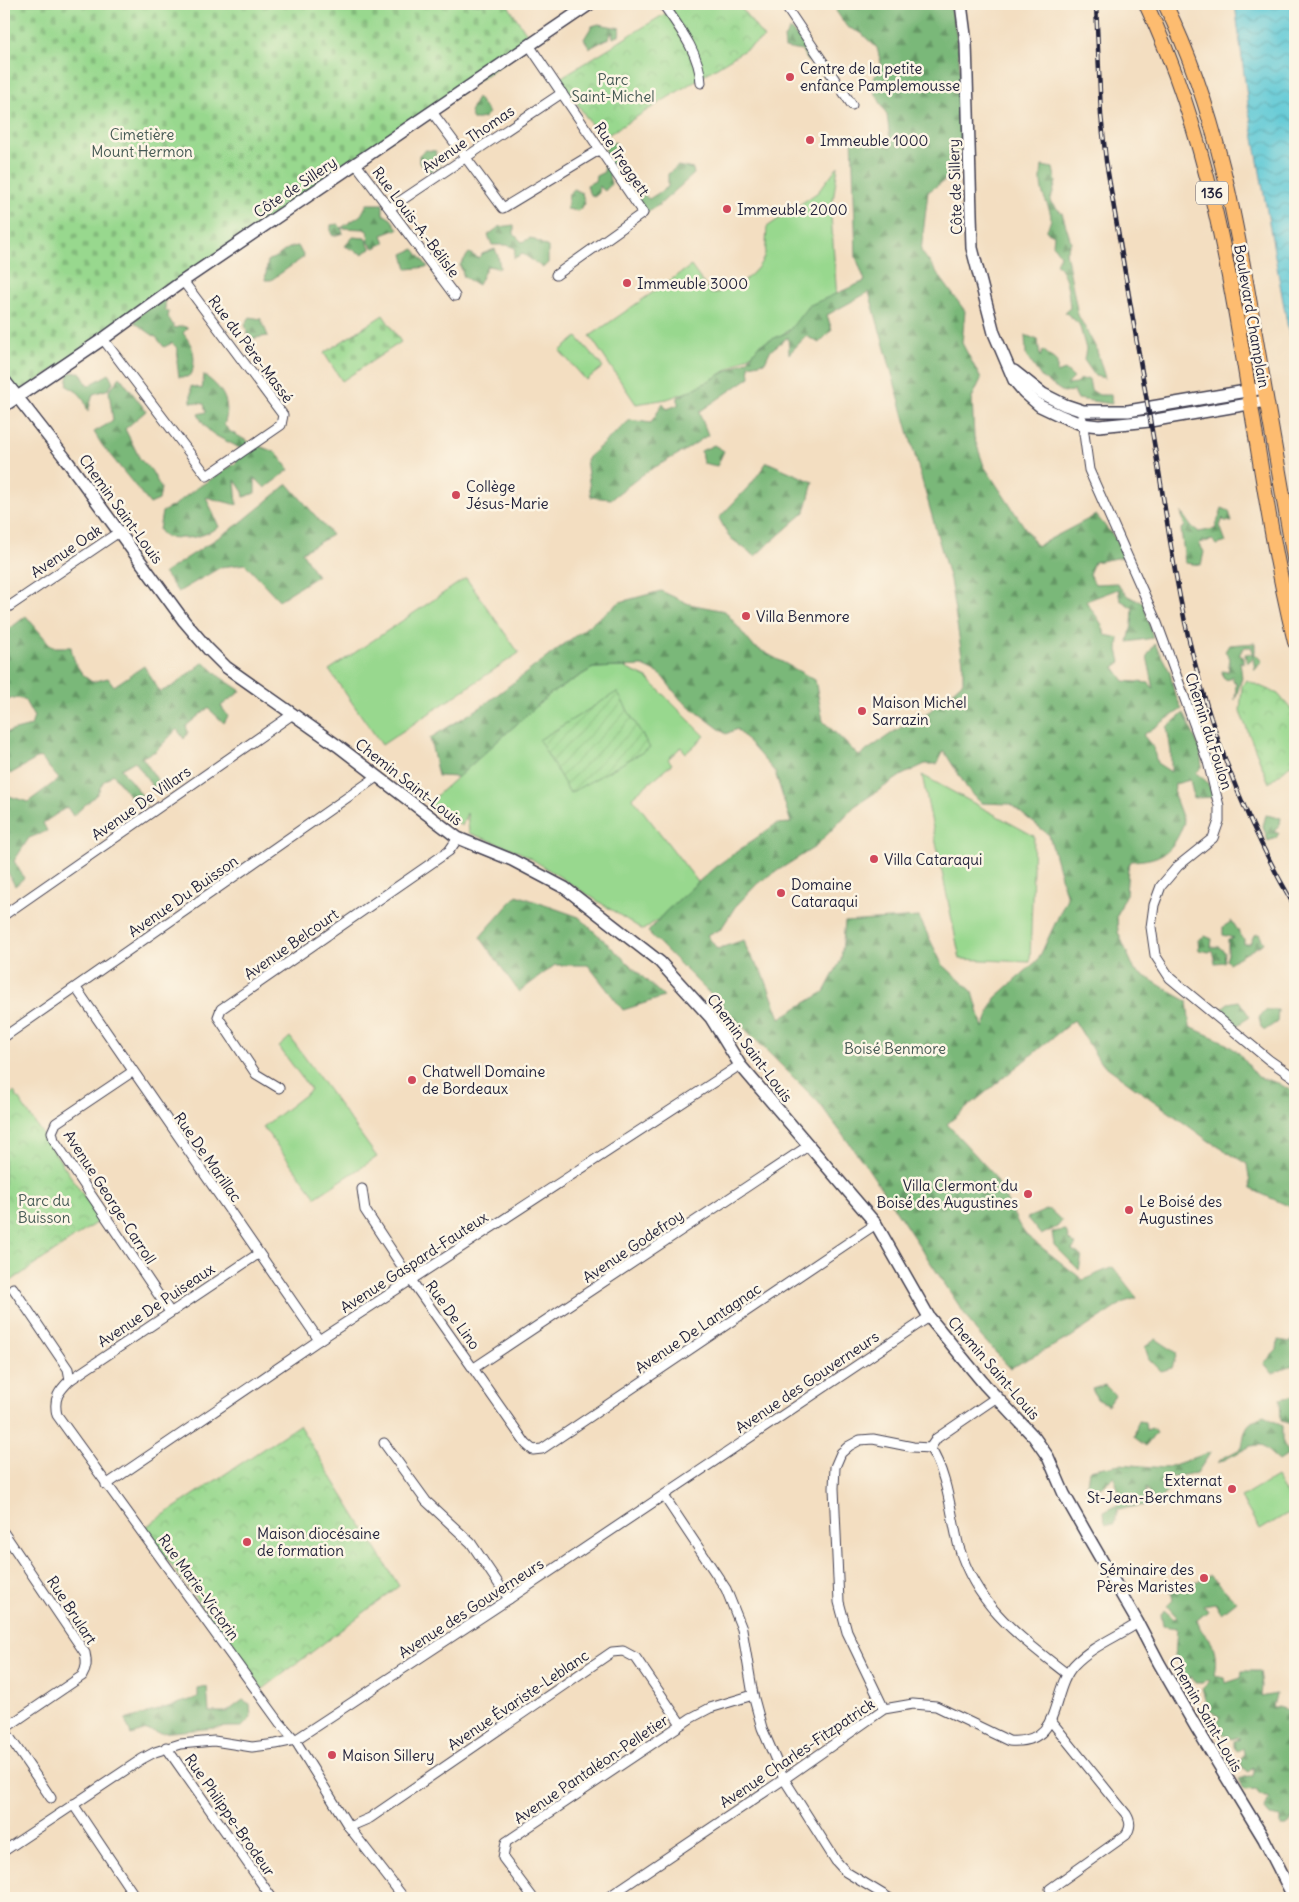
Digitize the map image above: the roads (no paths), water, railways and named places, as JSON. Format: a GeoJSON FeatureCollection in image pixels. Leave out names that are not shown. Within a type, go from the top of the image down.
{"type":"FeatureCollection","features":[{"type":"Feature","properties":{"kind":"main road","name":"Boulevard Champlain"},"geometry":{"type":"LineString","coordinates":[[1146,4],[1178,78],[1202,156],[1227,261],[1279,566],[1295,642]]}},
{"type":"Feature","properties":{"kind":"main road","name":"Boulevard Champlain"},"geometry":{"type":"LineString","coordinates":[[1165,4],[1196,80],[1222,166],[1243,264],[1295,564]]}},
{"type":"Feature","properties":{"kind":"street","name":"Côte de Sillery"},"geometry":{"type":"LineString","coordinates":[[4,406],[17,395],[103,339],[183,281],[432,112],[528,44],[590,4]]}},
{"type":"Feature","properties":{"kind":"street"},"geometry":{"type":"LineString","coordinates":[[663,4],[695,54],[701,72],[701,83]]}},
{"type":"Feature","properties":{"kind":"street"},"geometry":{"type":"LineString","coordinates":[[784,4],[852,105]]}},
{"type":"Feature","properties":{"kind":"street","name":"Côte de Sillery"},"geometry":{"type":"LineString","coordinates":[[961,4],[966,43],[972,248],[994,333],[1014,380],[1040,406],[1081,424],[1099,426],[1132,424],[1265,395]]}},
{"type":"Feature","properties":{"kind":"street","name":"Rue Treggett"},"geometry":{"type":"LineString","coordinates":[[528,44],[643,213],[556,275]]}},
{"type":"Feature","properties":{"kind":"street","name":"Avenue Thomas"},"geometry":{"type":"LineString","coordinates":[[390,208],[562,93]]}},
{"type":"Feature","properties":{"kind":"street"},"geometry":{"type":"LineString","coordinates":[[432,112],[503,208],[599,150]]}},
{"type":"Feature","properties":{"kind":"street","name":"Rue Louis-A.-Bélisle"},"geometry":{"type":"LineString","coordinates":[[356,164],[455,296]]}},
{"type":"Feature","properties":{"kind":"street","name":"Rue du Père-Massé"},"geometry":{"type":"LineString","coordinates":[[103,339],[207,476],[281,424],[283,415],[183,281]]}},
{"type":"Feature","properties":{"kind":"street","name":"Côte de Sillery"},"geometry":{"type":"LineString","coordinates":[[1007,365],[1028,384],[1043,394],[1065,405],[1083,411],[1128,411],[1250,398]]}},
{"type":"Feature","properties":{"kind":"street","name":"Chemin Saint-Louis"},"geometry":{"type":"LineString","coordinates":[[4,380],[208,650],[226,667],[294,714],[458,838],[512,860],[565,888],[660,962],[711,1018],[740,1065],[876,1224],[929,1317],[997,1398],[1034,1437],[1048,1457],[1064,1494],[1138,1623],[1159,1664],[1264,1839],[1294,1898]]}},
{"type":"Feature","properties":{"kind":"street","name":"Chemin du Foulon"},"geometry":{"type":"LineString","coordinates":[[1083,411],[1081,424],[1089,470],[1157,623],[1208,762],[1219,806],[1219,821],[1213,838],[1178,866],[1161,886],[1154,905],[1151,927],[1155,955],[1170,978],[1269,1060],[1295,1078]]}},
{"type":"Feature","properties":{"kind":"street","name":"Avenue Oak"},"geometry":{"type":"LineString","coordinates":[[4,610],[119,532]]}},
{"type":"Feature","properties":{"kind":"street","name":"Avenue De Villars"},"geometry":{"type":"LineString","coordinates":[[4,915],[294,714]]}},
{"type":"Feature","properties":{"kind":"street","name":"Avenue Du Buisson"},"geometry":{"type":"LineString","coordinates":[[4,1037],[378,776]]}},
{"type":"Feature","properties":{"kind":"street","name":"Avenue Belcourt"},"geometry":{"type":"LineString","coordinates":[[279,1088],[256,1074],[218,1018],[220,1009],[449,851],[458,838]]}},
{"type":"Feature","properties":{"kind":"street","name":"Rue De Marillac"},"geometry":{"type":"LineString","coordinates":[[76,988],[132,1072],[319,1340]]}},
{"type":"Feature","properties":{"kind":"street","name":"Avenue Gaspard-Fauteux"},"geometry":{"type":"LineString","coordinates":[[106,1484],[319,1340],[740,1065]]}},
{"type":"Feature","properties":{"kind":"street","name":"Avenue George-Carroll"},"geometry":{"type":"LineString","coordinates":[[132,1072],[56,1123],[52,1132],[54,1140],[170,1312]]}},
{"type":"Feature","properties":{"kind":"street","name":"Avenue Godefroy"},"geometry":{"type":"LineString","coordinates":[[474,1368],[808,1146]]}},
{"type":"Feature","properties":{"kind":"street","name":"Rue De Lino"},"geometry":{"type":"LineString","coordinates":[[362,1189],[365,1210],[411,1280],[526,1444],[533,1450]]}},
{"type":"Feature","properties":{"kind":"street","name":"Avenue De Lantagnac"},"geometry":{"type":"LineString","coordinates":[[533,1450],[542,1449],[876,1224]]}},
{"type":"Feature","properties":{"kind":"street","name":"Avenue De Puiseaux"},"geometry":{"type":"LineString","coordinates":[[70,1380],[258,1254]]}},
{"type":"Feature","properties":{"kind":"street"},"geometry":{"type":"LineString","coordinates":[[13,1288],[55,1347],[68,1369],[70,1380]]}},
{"type":"Feature","properties":{"kind":"street","name":"Avenue des Gouverneurs"},"geometry":{"type":"LineString","coordinates":[[4,1851],[142,1758],[166,1747],[200,1741],[252,1747],[296,1740],[664,1496],[929,1317]]}},
{"type":"Feature","properties":{"kind":"street","name":"Rue Marie-Victorin"},"geometry":{"type":"LineString","coordinates":[[70,1380],[57,1394],[54,1405],[56,1415],[280,1723],[296,1740],[349,1827],[404,1898]]}},
{"type":"Feature","properties":{"kind":"street"},"geometry":{"type":"LineString","coordinates":[[930,1448],[937,1438],[997,1398]]}},
{"type":"Feature","properties":{"kind":"street"},"geometry":{"type":"LineString","coordinates":[[884,1709],[847,1632],[840,1602],[834,1488],[835,1468],[841,1452],[860,1440],[930,1448]]}},
{"type":"Feature","properties":{"kind":"street"},"geometry":{"type":"LineString","coordinates":[[384,1443],[426,1502],[471,1543],[509,1599]]}},
{"type":"Feature","properties":{"kind":"street"},"geometry":{"type":"LineString","coordinates":[[930,1448],[935,1455],[942,1474],[960,1549],[974,1583],[991,1608],[1012,1631],[1067,1674]]}},
{"type":"Feature","properties":{"kind":"street"},"geometry":{"type":"LineString","coordinates":[[664,1496],[726,1589],[742,1629],[753,1695],[762,1728],[784,1778],[836,1861],[846,1872],[889,1898]]}},
{"type":"Feature","properties":{"kind":"street","name":"Rue Brulart"},"geometry":{"type":"LineString","coordinates":[[4,1533],[85,1652],[87,1660],[82,1676],[4,1729]]}},
{"type":"Feature","properties":{"kind":"street","name":"Avenue Charles-Fitzpatrick"},"geometry":{"type":"LineString","coordinates":[[607,1898],[884,1709],[913,1704],[936,1706],[1010,1741],[1022,1742],[1034,1739],[1051,1721],[1067,1674],[1083,1656],[1138,1623]]}},
{"type":"Feature","properties":{"kind":"street","name":"Avenue Évariste-Leblanc"},"geometry":{"type":"LineString","coordinates":[[349,1827],[370,1818],[612,1652],[623,1651],[636,1658],[681,1724]]}},
{"type":"Feature","properties":{"kind":"street","name":"Avenue Pantaléon-Pelletier"},"geometry":{"type":"LineString","coordinates":[[533,1898],[503,1858],[506,1842],[681,1724],[710,1708],[753,1695]]}},
{"type":"Feature","properties":{"kind":"street"},"geometry":{"type":"LineString","coordinates":[[1050,1889],[1126,1835],[1130,1827],[1130,1820],[1126,1814],[1051,1721]]}},
{"type":"Feature","properties":{"kind":"street"},"geometry":{"type":"LineString","coordinates":[[4,1729],[51,1798]]}},
{"type":"Feature","properties":{"kind":"street","name":"Rue Philippe-Brodeur"},"geometry":{"type":"LineString","coordinates":[[166,1747],[272,1898]]}},
{"type":"Feature","properties":{"kind":"street"},"geometry":{"type":"LineString","coordinates":[[73,1804],[136,1898]]}},
{"type":"Feature","properties":{"kind":"street"},"geometry":{"type":"LineString","coordinates":[[4,1894],[7,1898]]}},
{"type":"Feature","properties":{"kind":"water"},"geometry":{"type":"Polygon","coordinates":[[[1235,4],[1295,4],[1295,368],[1248,105],[1235,4]]]}},
{"type":"Feature","properties":{"kind":"railway"},"geometry":{"type":"LineString","coordinates":[[1096,4],[1101,115],[1106,161],[1187,630],[1201,685],[1222,751],[1248,815],[1295,907]]}},
{"type":"Feature","properties":{"kind":"place","name":"Centre de la petite enfance Pamplemousse"},"geometry":{"type":"Point","coordinates":[790,77]}},
{"type":"Feature","properties":{"kind":"place","name":"Immeuble 1000"},"geometry":{"type":"Point","coordinates":[810,140]}},
{"type":"Feature","properties":{"kind":"place","name":"Immeuble 2000"},"geometry":{"type":"Point","coordinates":[727,209]}},
{"type":"Feature","properties":{"kind":"place","name":"Immeuble 3000"},"geometry":{"type":"Point","coordinates":[627,283]}},
{"type":"Feature","properties":{"kind":"place","name":"Collège Jésus-Marie"},"geometry":{"type":"Point","coordinates":[456,495]}},
{"type":"Feature","properties":{"kind":"place","name":"Villa Benmore"},"geometry":{"type":"Point","coordinates":[746,616]}},
{"type":"Feature","properties":{"kind":"place","name":"Maison Michel Sarrazin"},"geometry":{"type":"Point","coordinates":[862,711]}},
{"type":"Feature","properties":{"kind":"place","name":"Villa Cataraqui"},"geometry":{"type":"Point","coordinates":[874,859]}},
{"type":"Feature","properties":{"kind":"place","name":"Domaine Cataraqui"},"geometry":{"type":"Point","coordinates":[781,893]}},
{"type":"Feature","properties":{"kind":"place","name":"Chatwell Domaine de Bordeaux"},"geometry":{"type":"Point","coordinates":[412,1080]}},
{"type":"Feature","properties":{"kind":"place","name":"Villa Clermont du Boisé des Augustines"},"geometry":{"type":"Point","coordinates":[1028,1194]}},
{"type":"Feature","properties":{"kind":"place","name":"Le Boisé des Augustines"},"geometry":{"type":"Point","coordinates":[1129,1210]}},
{"type":"Feature","properties":{"kind":"place","name":"Externat St-Jean-Berchmans"},"geometry":{"type":"Point","coordinates":[1232,1489]}},
{"type":"Feature","properties":{"kind":"place","name":"Maison diocésaine de formation"},"geometry":{"type":"Point","coordinates":[247,1542]}},
{"type":"Feature","properties":{"kind":"place","name":"Séminaire des Pères Maristes"},"geometry":{"type":"Point","coordinates":[1204,1578]}},
{"type":"Feature","properties":{"kind":"place","name":"Maison Sillery"},"geometry":{"type":"Point","coordinates":[332,1755]}},
{"type":"Feature","properties":{"kind":"park label","name":"Parc Saint-Michel"},"geometry":{"type":"Point","coordinates":[613,88]}},
{"type":"Feature","properties":{"kind":"park label","name":"Cimetière Mount Hermon"},"geometry":{"type":"Point","coordinates":[142,142]}},
{"type":"Feature","properties":{"kind":"park label","name":"Boisé Benmore"},"geometry":{"type":"Point","coordinates":[895,1048]}},
{"type":"Feature","properties":{"kind":"park label","name":"Parc du Buisson"},"geometry":{"type":"Point","coordinates":[44,1208]}}]}
